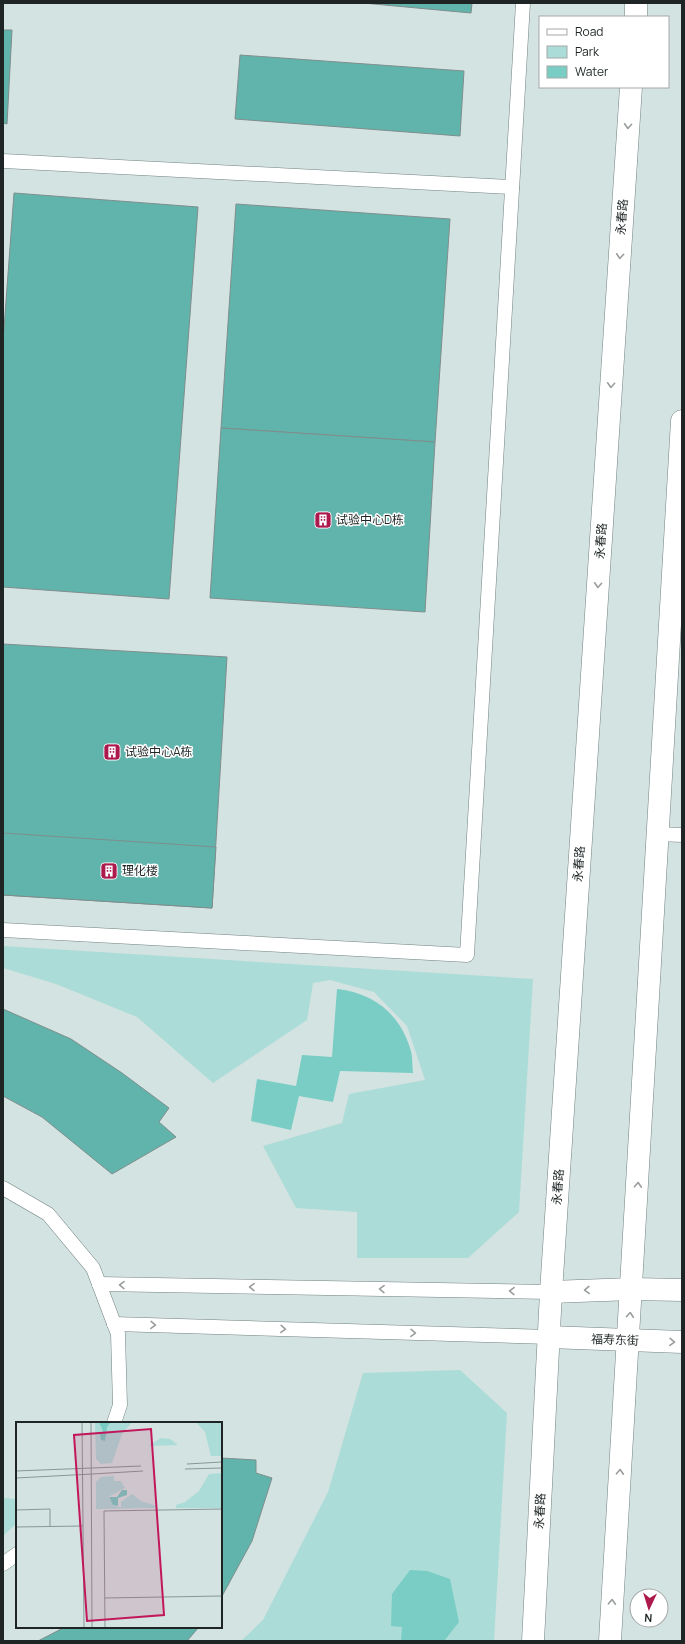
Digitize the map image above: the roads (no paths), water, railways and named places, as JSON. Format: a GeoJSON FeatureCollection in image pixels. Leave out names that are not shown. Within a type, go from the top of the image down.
{"type":"FeatureCollection","features":[{"type":"Feature","properties":{"kind":"main road"},"geometry":{"type":"LineString","coordinates":[[636,3],[636,16]]}},
{"type":"Feature","properties":{"kind":"main road","name":"永春路"},"geometry":{"type":"LineString","coordinates":[[533,1641],[551,1292],[631,88]]}},
{"type":"Feature","properties":{"kind":"main road"},"geometry":{"type":"LineString","coordinates":[[610,1641],[632,1289],[682,421]]}},
{"type":"Feature","properties":{"kind":"main road"},"geometry":{"type":"LineString","coordinates":[[551,1292],[632,1289],[682,1290]]}},
{"type":"Feature","properties":{"kind":"main road","name":"福寿东街"},"geometry":{"type":"LineString","coordinates":[[549,1337],[682,1342]]}},
{"type":"Feature","properties":{"kind":"lane"},"geometry":{"type":"LineString","coordinates":[[3,930],[467,955],[523,3]]}},
{"type":"Feature","properties":{"kind":"lane"},"geometry":{"type":"LineString","coordinates":[[3,161],[512,187]]}},
{"type":"Feature","properties":{"kind":"lane"},"geometry":{"type":"LineString","coordinates":[[658,834],[682,835]]}},
{"type":"Feature","properties":{"kind":"lane"},"geometry":{"type":"LineString","coordinates":[[3,1188],[48,1214],[93,1268],[118,1334],[120,1405],[114,1422]]}},
{"type":"Feature","properties":{"kind":"lane"},"geometry":{"type":"LineString","coordinates":[[99,1284],[551,1292]]}},
{"type":"Feature","properties":{"kind":"lane"},"geometry":{"type":"LineString","coordinates":[[114,1324],[549,1337]]}},
{"type":"Feature","properties":{"kind":"lane"},"geometry":{"type":"LineString","coordinates":[[3,1564],[16,1555]]}},
{"type":"Feature","properties":{"kind":"water"},"geometry":{"type":"Polygon","coordinates":[[[337,989],[350,991],[373,1000],[392,1015],[405,1036],[410,1048],[413,1073],[340,1071],[333,1102],[299,1096],[291,1130],[251,1121],[257,1079],[296,1086],[302,1055],[332,1057],[337,989]]]}},
{"type":"Feature","properties":{"kind":"water"},"geometry":{"type":"Polygon","coordinates":[[[410,1570],[427,1571],[450,1579],[459,1622],[444,1641],[401,1641],[402,1627],[391,1626],[392,1594],[410,1570]]]}},
{"type":"Feature","properties":{"kind":"place","name":"试验中心D栋"},"geometry":{"type":"Point","coordinates":[323,520]}},
{"type":"Feature","properties":{"kind":"place","name":"试验中心A栋"},"geometry":{"type":"Point","coordinates":[112,752]}},
{"type":"Feature","properties":{"kind":"place","name":"理化楼"},"geometry":{"type":"Point","coordinates":[109,871]}}]}
